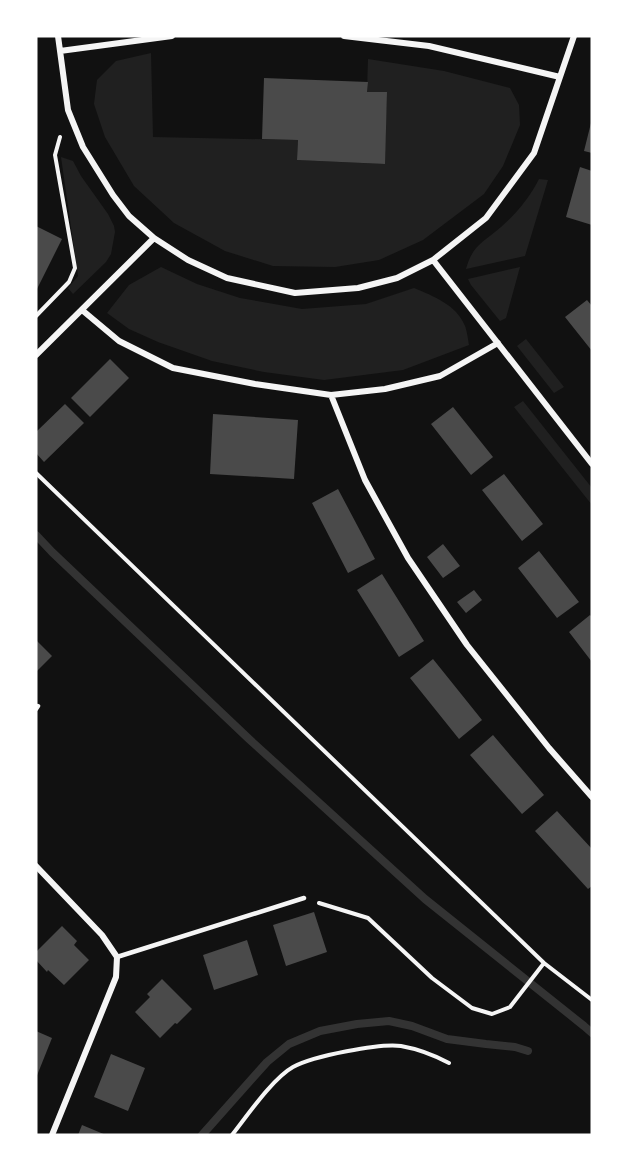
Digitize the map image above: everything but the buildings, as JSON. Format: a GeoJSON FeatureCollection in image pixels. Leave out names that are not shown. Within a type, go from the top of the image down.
{"type":"FeatureCollection","features":[{"type":"Feature","properties":{"kind":"street"},"geometry":{"type":"LineString","coordinates":[[58,36],[68,110],[83,147],[102,179],[129,216],[154,238],[188,260],[226,278],[295,293],[357,288],[398,278],[433,260],[486,218],[534,153],[574,36]]}},
{"type":"Feature","properties":{"kind":"street"},"geometry":{"type":"LineString","coordinates":[[60,51],[172,36]]}},
{"type":"Feature","properties":{"kind":"street"},"geometry":{"type":"LineString","coordinates":[[344,36],[429,46],[560,77]]}},
{"type":"Feature","properties":{"kind":"street"},"geometry":{"type":"LineString","coordinates":[[36,355],[154,238]]}},
{"type":"Feature","properties":{"kind":"street"},"geometry":{"type":"LineString","coordinates":[[433,260],[592,464]]}},
{"type":"Feature","properties":{"kind":"street"},"geometry":{"type":"LineString","coordinates":[[82,310],[119,341],[173,368],[255,384],[331,395],[386,389],[440,376],[498,343]]}},
{"type":"Feature","properties":{"kind":"street"},"geometry":{"type":"LineString","coordinates":[[331,395],[365,480],[408,558],[467,645],[592,797]]}},
{"type":"Feature","properties":{"kind":"street"},"geometry":{"type":"LineString","coordinates":[[36,866],[102,934],[117,957],[116,978],[52,1135]]}},
{"type":"Feature","properties":{"kind":"lane"},"geometry":{"type":"LineString","coordinates":[[117,957],[304,898]]}},
{"type":"Feature","properties":{"kind":"path"},"geometry":{"type":"LineString","coordinates":[[36,316],[69,282],[75,268],[55,155],[68,110]]}},
{"type":"Feature","properties":{"kind":"path"},"geometry":{"type":"LineString","coordinates":[[36,473],[544,963],[592,1000]]}},
{"type":"Feature","properties":{"kind":"path"},"geometry":{"type":"LineString","coordinates":[[304,898],[368,918],[432,978],[472,1008],[492,1014],[510,1007],[544,963]]}},
{"type":"Feature","properties":{"kind":"path"},"geometry":{"type":"LineString","coordinates":[[232,1135],[281,1076],[293,1067],[322,1056],[399,1046],[418,1050],[449,1063]]}},
{"type":"Feature","properties":{"kind":"shaded area"},"geometry":{"type":"Polygon","coordinates":[[[151,53],[153,137],[298,140],[297,160],[384,164],[387,93],[367,92],[368,59],[444,71],[510,88],[519,105],[520,125],[503,166],[484,194],[423,240],[379,260],[335,267],[273,266],[225,251],[174,223],[134,186],[105,137],[94,104],[97,80],[116,61],[151,53]]]}},
{"type":"Feature","properties":{"kind":"shaded area"},"geometry":{"type":"Polygon","coordinates":[[[61,157],[73,161],[108,214],[115,232],[111,254],[106,262],[73,294],[68,288],[78,276],[61,157]]]}},
{"type":"Feature","properties":{"kind":"shaded area"},"geometry":{"type":"Polygon","coordinates":[[[539,179],[548,180],[525,256],[466,269],[475,249],[507,222],[539,179]]]}},
{"type":"Feature","properties":{"kind":"shaded area"},"geometry":{"type":"Polygon","coordinates":[[[161,267],[197,284],[240,298],[302,309],[366,304],[414,288],[444,302],[456,312],[465,326],[469,345],[403,370],[324,380],[264,372],[212,361],[129,329],[107,313],[129,285],[161,267]]]}},
{"type":"Feature","properties":{"kind":"shaded area"},"geometry":{"type":"Polygon","coordinates":[[[520,267],[506,318],[500,321],[468,279],[520,267]]]}},
{"type":"Feature","properties":{"kind":"shaded area"},"geometry":{"type":"Polygon","coordinates":[[[526,339],[564,387],[554,393],[517,346],[526,339]]]}},
{"type":"Feature","properties":{"kind":"shaded area"},"geometry":{"type":"Polygon","coordinates":[[[523,401],[592,488],[592,505],[514,407],[523,401]]]}},
{"type":"Feature","properties":{"kind":"waterway"},"geometry":{"type":"LineString","coordinates":[[36,535],[249,739],[425,899],[592,1033]]}},
{"type":"Feature","properties":{"kind":"waterway"},"geometry":{"type":"LineString","coordinates":[[202,1135],[267,1062],[289,1044],[320,1031],[389,1021],[412,1026],[447,1039],[515,1047],[528,1051]]}}]}
